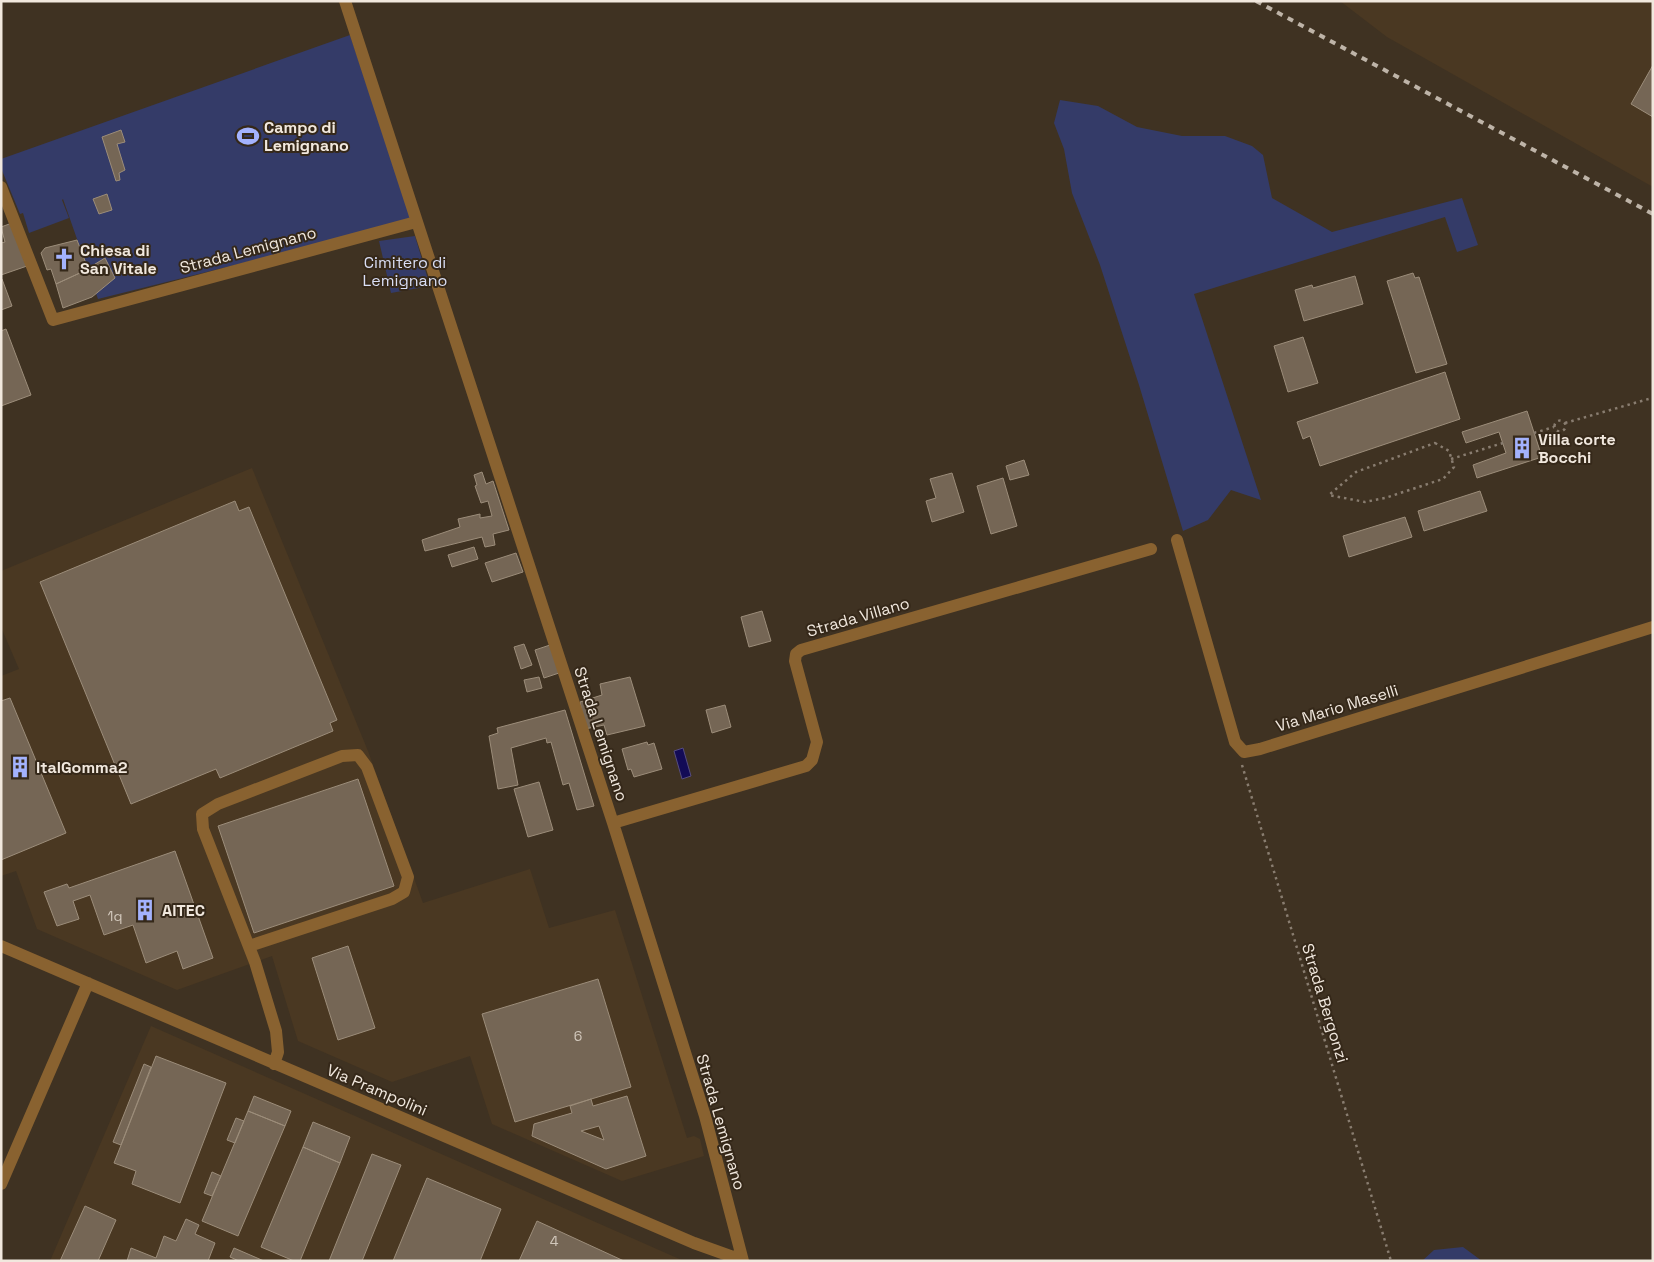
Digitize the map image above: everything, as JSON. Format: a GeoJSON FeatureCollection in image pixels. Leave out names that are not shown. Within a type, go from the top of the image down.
{"type":"FeatureCollection","features":[{"type":"Feature","properties":{"kind":"street","name":"Strada Lemignano"},"geometry":{"type":"LineString","coordinates":[[345,1],[613,823],[705,1116],[742,1258]]}},
{"type":"Feature","properties":{"kind":"street","name":"Strada Lemignano"},"geometry":{"type":"LineString","coordinates":[[1,188],[53,320],[416,222]]}},
{"type":"Feature","properties":{"kind":"street"},"geometry":{"type":"LineString","coordinates":[[1177,540],[1235,742],[1244,752]]}},
{"type":"Feature","properties":{"kind":"street","name":"Strada Villano"},"geometry":{"type":"LineString","coordinates":[[613,823],[806,766],[812,760],[818,742],[795,661],[796,654],[801,650],[1150,548]]}},
{"type":"Feature","properties":{"kind":"street","name":"Via Mario Maselli"},"geometry":{"type":"LineString","coordinates":[[1244,752],[1260,749],[1653,627]]}},
{"type":"Feature","properties":{"kind":"street"},"geometry":{"type":"LineString","coordinates":[[249,946],[392,899],[404,892],[408,877],[368,767],[358,755],[342,756],[218,804],[202,814],[203,829],[249,946],[276,1031],[278,1052],[274,1064]]}},
{"type":"Feature","properties":{"kind":"street","name":"Via Prampolini"},"geometry":{"type":"LineString","coordinates":[[1,946],[700,1246],[733,1257],[742,1258]]}},
{"type":"Feature","properties":{"kind":"street"},"geometry":{"type":"LineString","coordinates":[[1,1184],[88,983]]}},
{"type":"Feature","properties":{"kind":"path"},"geometry":{"type":"LineString","coordinates":[[1534,433],[1554,427],[1559,420],[1565,423],[1652,398]]}},
{"type":"Feature","properties":{"kind":"path"},"geometry":{"type":"LineString","coordinates":[[1554,427],[1562,431],[1565,423]]}},
{"type":"Feature","properties":{"kind":"path"},"geometry":{"type":"LineString","coordinates":[[1435,443],[1449,450],[1451,459],[1454,467],[1443,479],[1385,498],[1366,502],[1329,495],[1356,472],[1435,443]]}},
{"type":"Feature","properties":{"kind":"path"},"geometry":{"type":"LineString","coordinates":[[1451,459],[1503,443]]}},
{"type":"Feature","properties":{"kind":"path","name":"Strada Bergonzi"},"geometry":{"type":"LineString","coordinates":[[1244,752],[1241,762],[1391,1261]]}},
{"type":"Feature","properties":{"kind":"shaded area"},"geometry":{"type":"Polygon","coordinates":[[[1340,1],[1653,1],[1653,187],[1387,37],[1340,1]]]}},
{"type":"Feature","properties":{"kind":"shaded area"},"geometry":{"type":"Polygon","coordinates":[[[252,468],[368,751],[423,903],[530,869],[549,928],[615,910],[687,1138],[694,1136],[700,1139],[704,1156],[622,1181],[492,1124],[470,1056],[392,1082],[298,1041],[272,956],[177,990],[37,929],[16,871],[1,876],[1,676],[19,669],[1,627],[1,571],[252,468]]]}},
{"type":"Feature","properties":{"kind":"shaded area"},"geometry":{"type":"Polygon","coordinates":[[[683,748],[691,776],[682,779],[674,751],[683,748]]]}},
{"type":"Feature","properties":{"kind":"shaded area"},"geometry":{"type":"Polygon","coordinates":[[[151,1026],[684,1261],[50,1261],[151,1026]]]}},
{"type":"Feature","properties":{"kind":"green space"},"geometry":{"type":"Polygon","coordinates":[[[350,35],[411,217],[408,222],[98,299],[63,199],[69,218],[29,233],[23,213],[20,214],[1,168],[1,159],[350,35]]]}},
{"type":"Feature","properties":{"kind":"green space"},"geometry":{"type":"Polygon","coordinates":[[[1060,100],[1098,106],[1137,127],[1182,136],[1225,136],[1252,146],[1263,155],[1272,198],[1332,232],[1462,198],[1478,245],[1457,252],[1445,217],[1194,294],[1261,500],[1231,490],[1208,520],[1183,531],[1100,265],[1072,193],[1064,149],[1054,123],[1060,100]]]}},
{"type":"Feature","properties":{"kind":"green space","name":"Cimitero di Lemignano"},"geometry":{"type":"Polygon","coordinates":[[[415,236],[430,286],[391,293],[379,241],[415,236]]]}},
{"type":"Feature","properties":{"kind":"green space"},"geometry":{"type":"Polygon","coordinates":[[[1463,1247],[1482,1261],[1422,1261],[1434,1250],[1463,1247]]]}},
{"type":"Feature","properties":{"kind":"building"},"geometry":{"type":"Polygon","coordinates":[[[1653,65],[1653,117],[1631,104],[1653,65]]]}},
{"type":"Feature","properties":{"kind":"building"},"geometry":{"type":"Polygon","coordinates":[[[121,130],[125,142],[117,144],[125,170],[119,173],[120,180],[116,181],[102,137],[121,130]]]}},
{"type":"Feature","properties":{"kind":"building"},"geometry":{"type":"Polygon","coordinates":[[[107,194],[112,210],[99,214],[93,199],[107,194]]]}},
{"type":"Feature","properties":{"kind":"building"},"geometry":{"type":"Polygon","coordinates":[[[12,223],[27,266],[1,275],[1,243],[5,242],[1,227],[12,223]]]}},
{"type":"Feature","properties":{"kind":"building","name":"Chiesa di San Vitale"},"geometry":{"type":"Polygon","coordinates":[[[77,240],[87,266],[80,267],[82,272],[56,284],[51,269],[47,270],[41,253],[45,248],[77,240]]]}},
{"type":"Feature","properties":{"kind":"building"},"geometry":{"type":"Polygon","coordinates":[[[105,258],[115,278],[92,297],[63,308],[56,284],[82,272],[105,258]]]}},
{"type":"Feature","properties":{"kind":"building"},"geometry":{"type":"Polygon","coordinates":[[[1413,273],[1415,278],[1419,277],[1447,364],[1416,373],[1387,281],[1413,273]]]}},
{"type":"Feature","properties":{"kind":"building"},"geometry":{"type":"Polygon","coordinates":[[[1355,276],[1363,304],[1304,321],[1295,290],[1312,285],[1313,288],[1355,276]]]}},
{"type":"Feature","properties":{"kind":"building"},"geometry":{"type":"Polygon","coordinates":[[[1,280],[12,306],[1,310],[1,280]]]}},
{"type":"Feature","properties":{"kind":"building"},"geometry":{"type":"Polygon","coordinates":[[[6,329],[31,395],[1,406],[1,331],[6,329]]]}},
{"type":"Feature","properties":{"kind":"building"},"geometry":{"type":"Polygon","coordinates":[[[1303,337],[1318,383],[1288,392],[1274,346],[1303,337]]]}},
{"type":"Feature","properties":{"kind":"building"},"geometry":{"type":"Polygon","coordinates":[[[1445,372],[1460,419],[1320,466],[1310,436],[1303,439],[1297,422],[1445,372]]]}},
{"type":"Feature","properties":{"kind":"building","name":"Villa corte Bocchi"},"geometry":{"type":"Polygon","coordinates":[[[1527,411],[1542,457],[1477,478],[1473,465],[1506,453],[1499,432],[1466,443],[1462,432],[1527,411]]]}},
{"type":"Feature","properties":{"kind":"building"},"geometry":{"type":"Polygon","coordinates":[[[1024,460],[1029,475],[1010,480],[1006,466],[1024,460]]]}},
{"type":"Feature","properties":{"kind":"building"},"geometry":{"type":"Polygon","coordinates":[[[482,472],[486,484],[493,481],[509,530],[493,534],[495,545],[485,547],[482,537],[425,551],[422,540],[460,527],[458,519],[480,514],[480,518],[492,516],[488,501],[481,503],[475,486],[477,485],[474,475],[482,472]]]}},
{"type":"Feature","properties":{"kind":"building"},"geometry":{"type":"Polygon","coordinates":[[[952,473],[964,512],[932,522],[926,501],[936,498],[930,479],[952,473]]]}},
{"type":"Feature","properties":{"kind":"building"},"geometry":{"type":"Polygon","coordinates":[[[1003,478],[1017,526],[991,534],[977,486],[1003,478]]]}},
{"type":"Feature","properties":{"kind":"building"},"geometry":{"type":"Polygon","coordinates":[[[1480,491],[1487,511],[1424,531],[1418,511],[1480,491]]]}},
{"type":"Feature","properties":{"kind":"building"},"geometry":{"type":"Polygon","coordinates":[[[235,501],[239,511],[249,507],[337,720],[330,723],[333,731],[220,778],[216,769],[131,804],[40,582],[235,501]]]}},
{"type":"Feature","properties":{"kind":"building"},"geometry":{"type":"Polygon","coordinates":[[[1405,517],[1412,537],[1349,557],[1343,536],[1405,517]]]}},
{"type":"Feature","properties":{"kind":"building"},"geometry":{"type":"Polygon","coordinates":[[[474,547],[478,559],[452,567],[448,555],[474,547]]]}},
{"type":"Feature","properties":{"kind":"building"},"geometry":{"type":"Polygon","coordinates":[[[516,553],[523,572],[492,582],[485,563],[516,553]]]}},
{"type":"Feature","properties":{"kind":"building"},"geometry":{"type":"Polygon","coordinates":[[[762,611],[771,641],[749,647],[741,617],[762,611]]]}},
{"type":"Feature","properties":{"kind":"building"},"geometry":{"type":"Polygon","coordinates":[[[524,644],[532,665],[521,669],[514,647],[524,644]]]}},
{"type":"Feature","properties":{"kind":"building"},"geometry":{"type":"Polygon","coordinates":[[[550,645],[559,673],[544,678],[535,650],[550,645]]]}},
{"type":"Feature","properties":{"kind":"building"},"geometry":{"type":"Polygon","coordinates":[[[539,677],[542,688],[527,692],[524,680],[539,677]]]}},
{"type":"Feature","properties":{"kind":"building"},"geometry":{"type":"Polygon","coordinates":[[[630,677],[645,726],[607,735],[604,725],[585,729],[580,702],[602,695],[600,684],[630,677]]]}},
{"type":"Feature","properties":{"kind":"building","name":"ItalGomma2"},"geometry":{"type":"Polygon","coordinates":[[[10,698],[66,833],[1,860],[1,701],[10,698]]]}},
{"type":"Feature","properties":{"kind":"building"},"geometry":{"type":"Polygon","coordinates":[[[725,705],[731,727],[712,733],[706,710],[725,705]]]}},
{"type":"Feature","properties":{"kind":"building"},"geometry":{"type":"Polygon","coordinates":[[[565,710],[594,806],[577,810],[569,783],[563,785],[551,742],[547,743],[546,738],[511,748],[518,785],[498,789],[489,736],[498,733],[497,728],[565,710]]]}},
{"type":"Feature","properties":{"kind":"building"},"geometry":{"type":"Polygon","coordinates":[[[647,742],[648,745],[654,743],[662,769],[634,777],[631,769],[628,770],[622,749],[647,742]]]}},
{"type":"Feature","properties":{"kind":"building"},"geometry":{"type":"Polygon","coordinates":[[[358,779],[394,886],[254,933],[218,826],[358,779]]]}},
{"type":"Feature","properties":{"kind":"building"},"geometry":{"type":"Polygon","coordinates":[[[539,782],[553,830],[528,837],[514,789],[539,782]]]}},
{"type":"Feature","properties":{"kind":"building","name":"AITEC"},"geometry":{"type":"Polygon","coordinates":[[[175,851],[213,958],[183,969],[177,951],[146,963],[133,925],[104,935],[90,895],[73,901],[79,919],[57,926],[44,892],[67,884],[69,888],[175,851]]]}},
{"type":"Feature","properties":{"kind":"building"},"geometry":{"type":"Polygon","coordinates":[[[348,946],[375,1028],[338,1040],[312,958],[348,946]]]}},
{"type":"Feature","properties":{"kind":"building"},"geometry":{"type":"Polygon","coordinates":[[[598,979],[631,1087],[515,1122],[482,1014],[598,979]]]}},
{"type":"Feature","properties":{"kind":"building"},"geometry":{"type":"Polygon","coordinates":[[[156,1056],[226,1083],[180,1203],[132,1184],[136,1171],[114,1163],[156,1056]]]}},
{"type":"Feature","properties":{"kind":"building"},"geometry":{"type":"Polygon","coordinates":[[[144,1064],[151,1067],[121,1145],[113,1142],[144,1064]]]}},
{"type":"Feature","properties":{"kind":"building"},"geometry":{"type":"Polygon","coordinates":[[[254,1096],[291,1111],[285,1126],[248,1111],[254,1096]]]}},
{"type":"Feature","properties":{"kind":"building"},"geometry":{"type":"Polygon","coordinates":[[[627,1096],[646,1156],[606,1169],[532,1136],[534,1124],[572,1113],[570,1106],[591,1099],[593,1106],[627,1096]],[[599,1126],[581,1131],[604,1140],[599,1126]]]}},
{"type":"Feature","properties":{"kind":"building"},"geometry":{"type":"Polygon","coordinates":[[[248,1111],[285,1126],[238,1236],[202,1221],[248,1111]]]}},
{"type":"Feature","properties":{"kind":"building"},"geometry":{"type":"Polygon","coordinates":[[[236,1118],[244,1121],[235,1143],[227,1140],[236,1118]]]}},
{"type":"Feature","properties":{"kind":"building"},"geometry":{"type":"Polygon","coordinates":[[[313,1122],[350,1137],[340,1163],[303,1147],[313,1122]]]}},
{"type":"Feature","properties":{"kind":"building"},"geometry":{"type":"Polygon","coordinates":[[[303,1147],[340,1163],[300,1261],[294,1261],[261,1247],[303,1147]]]}},
{"type":"Feature","properties":{"kind":"building"},"geometry":{"type":"Polygon","coordinates":[[[372,1154],[401,1165],[362,1261],[329,1261],[372,1154]]]}},
{"type":"Feature","properties":{"kind":"building"},"geometry":{"type":"Polygon","coordinates":[[[212,1172],[221,1176],[212,1196],[204,1193],[212,1172]]]}},
{"type":"Feature","properties":{"kind":"building"},"geometry":{"type":"Polygon","coordinates":[[[427,1178],[501,1209],[480,1261],[393,1261],[427,1178]]]}},
{"type":"Feature","properties":{"kind":"building"},"geometry":{"type":"Polygon","coordinates":[[[85,1206],[116,1220],[98,1261],[60,1261],[85,1206]]]}},
{"type":"Feature","properties":{"kind":"building"},"geometry":{"type":"Polygon","coordinates":[[[186,1219],[199,1225],[195,1234],[215,1243],[208,1261],[127,1261],[131,1248],[156,1258],[164,1236],[176,1241],[186,1219]]]}},
{"type":"Feature","properties":{"kind":"building"},"geometry":{"type":"Polygon","coordinates":[[[537,1221],[624,1261],[519,1261],[537,1221]]]}},
{"type":"Feature","properties":{"kind":"building"},"geometry":{"type":"Polygon","coordinates":[[[234,1248],[264,1261],[239,1261],[230,1257],[234,1248]]]}},
{"type":"Feature","properties":{"kind":"railway"},"geometry":{"type":"LineString","coordinates":[[1256,1],[1653,214]]}},
{"type":"Feature","properties":{"kind":"place","name":"Campo di Lemignano"},"geometry":{"type":"Point","coordinates":[248,136]}},
{"type":"Feature","properties":{"kind":"place","name":"Chiesa di San Vitale"},"geometry":{"type":"Point","coordinates":[64,259]}},
{"type":"Feature","properties":{"kind":"place","name":"Villa corte Bocchi"},"geometry":{"type":"Point","coordinates":[1522,448]}},
{"type":"Feature","properties":{"kind":"place","name":"ItalGomma2"},"geometry":{"type":"Point","coordinates":[20,767]}},
{"type":"Feature","properties":{"kind":"place","name":"AITEC"},"geometry":{"type":"Point","coordinates":[145,910]}}]}
